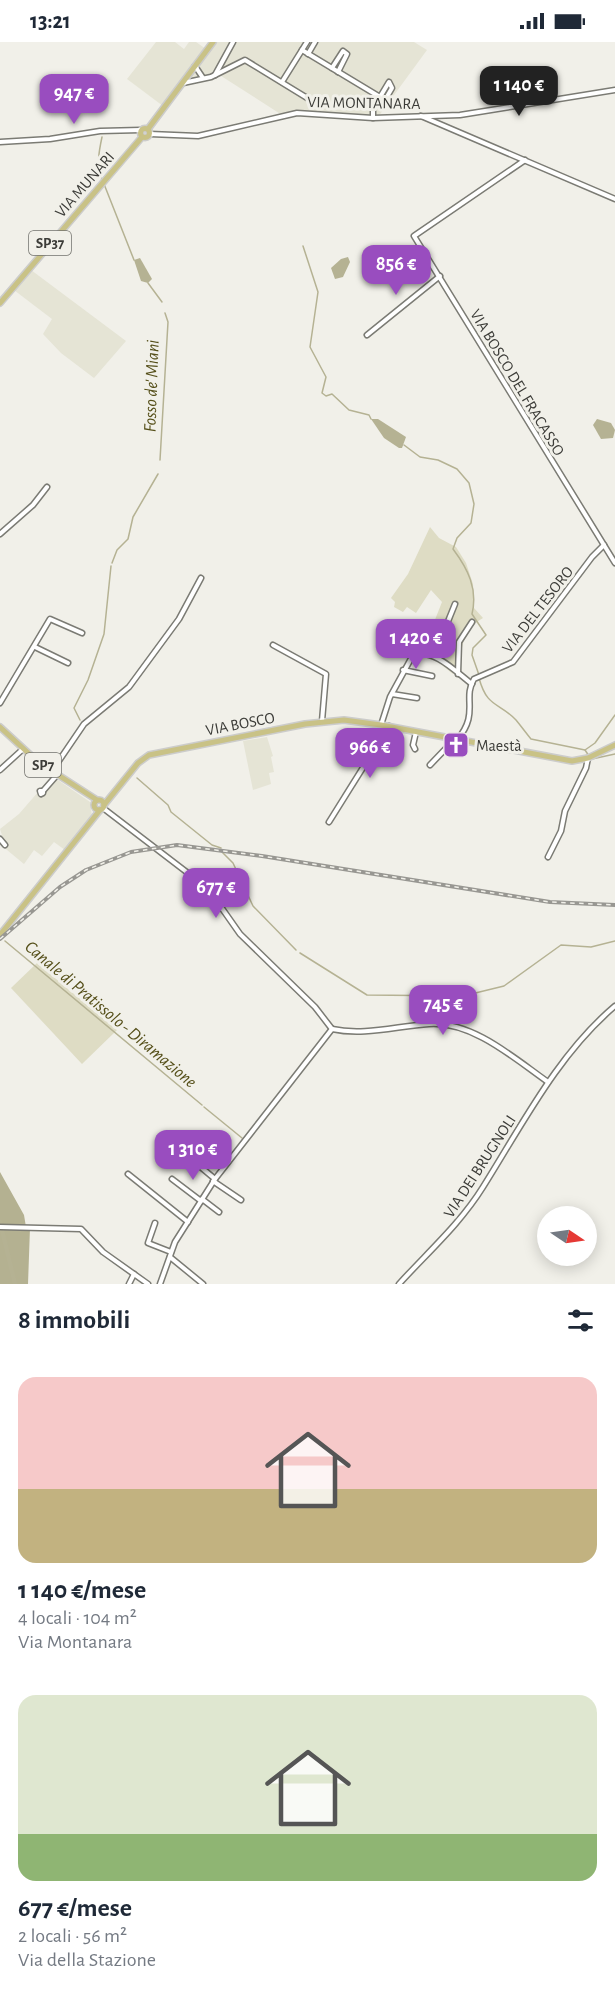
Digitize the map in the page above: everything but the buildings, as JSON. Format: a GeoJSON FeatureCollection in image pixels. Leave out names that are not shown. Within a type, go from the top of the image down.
{"type":"FeatureCollection","features":[{"type":"Feature","properties":{"kind":"main road","name":"SP37"},"geometry":{"type":"LineString","coordinates":[[145,133],[213,42]]}},
{"type":"Feature","properties":{"kind":"main road","name":"VIA MUNARI"},"geometry":{"type":"LineString","coordinates":[[0,303],[145,133]]}},
{"type":"Feature","properties":{"kind":"main road","name":"VIA BOSCO"},"geometry":{"type":"LineString","coordinates":[[99,805],[113,793],[138,764],[154,753],[322,721],[355,721],[389,726],[572,761],[590,757],[615,745]]}},
{"type":"Feature","properties":{"kind":"main road","name":"SP7"},"geometry":{"type":"LineString","coordinates":[[0,727],[23,750],[99,805]]}},
{"type":"Feature","properties":{"kind":"main road"},"geometry":{"type":"LineString","coordinates":[[0,935],[93,820],[99,805]]}},
{"type":"Feature","properties":{"kind":"street"},"geometry":{"type":"LineString","coordinates":[[214,75],[234,42]]}},
{"type":"Feature","properties":{"kind":"street"},"geometry":{"type":"LineString","coordinates":[[282,82],[307,42]]}},
{"type":"Feature","properties":{"kind":"street"},"geometry":{"type":"LineString","coordinates":[[308,54],[315,42]]}},
{"type":"Feature","properties":{"kind":"street"},"geometry":{"type":"LineString","coordinates":[[302,50],[380,97],[373,109],[374,118]]}},
{"type":"Feature","properties":{"kind":"street"},"geometry":{"type":"LineString","coordinates":[[332,68],[343,51],[347,54],[338,72]]}},
{"type":"Feature","properties":{"kind":"street"},"geometry":{"type":"LineString","coordinates":[[182,84],[214,75],[245,60],[317,104]]}},
{"type":"Feature","properties":{"kind":"street"},"geometry":{"type":"LineString","coordinates":[[195,66],[202,79]]}},
{"type":"Feature","properties":{"kind":"street"},"geometry":{"type":"LineString","coordinates":[[189,74],[190,78],[202,79]]}},
{"type":"Feature","properties":{"kind":"street","name":"VIA MONTANARA"},"geometry":{"type":"LineString","coordinates":[[0,142],[57,138],[100,131],[198,136],[297,113],[374,118],[478,112],[615,90]]}},
{"type":"Feature","properties":{"kind":"street"},"geometry":{"type":"LineString","coordinates":[[421,116],[615,199]]}},
{"type":"Feature","properties":{"kind":"street","name":"VIA BOSCO DEL FRACASSO"},"geometry":{"type":"LineString","coordinates":[[525,160],[414,236],[615,563]]}},
{"type":"Feature","properties":{"kind":"street"},"geometry":{"type":"LineString","coordinates":[[367,335],[440,276]]}},
{"type":"Feature","properties":{"kind":"street"},"geometry":{"type":"LineString","coordinates":[[0,534],[33,505],[47,487]]}},
{"type":"Feature","properties":{"kind":"street","name":"VIA DEL TESORO"},"geometry":{"type":"LineString","coordinates":[[472,684],[483,674],[513,662],[592,557],[604,545]]}},
{"type":"Feature","properties":{"kind":"street"},"geometry":{"type":"LineString","coordinates":[[43,791],[84,724],[135,679],[179,619],[201,578]]}},
{"type":"Feature","properties":{"kind":"street"},"geometry":{"type":"LineString","coordinates":[[434,656],[455,604]]}},
{"type":"Feature","properties":{"kind":"street"},"geometry":{"type":"LineString","coordinates":[[0,703],[50,619],[82,633]]}},
{"type":"Feature","properties":{"kind":"street"},"geometry":{"type":"LineString","coordinates":[[458,674],[459,642],[472,622]]}},
{"type":"Feature","properties":{"kind":"street"},"geometry":{"type":"LineString","coordinates":[[273,645],[326,674],[322,721]]}},
{"type":"Feature","properties":{"kind":"street"},"geometry":{"type":"LineString","coordinates":[[35,647],[68,663]]}},
{"type":"Feature","properties":{"kind":"street"},"geometry":{"type":"LineString","coordinates":[[381,725],[392,694],[413,655],[426,652],[472,684],[471,717],[456,740],[430,765]]}},
{"type":"Feature","properties":{"kind":"street"},"geometry":{"type":"LineString","coordinates":[[404,670],[432,676]]}},
{"type":"Feature","properties":{"kind":"street"},"geometry":{"type":"LineString","coordinates":[[392,694],[417,698]]}},
{"type":"Feature","properties":{"kind":"street"},"geometry":{"type":"LineString","coordinates":[[329,822],[389,726]]}},
{"type":"Feature","properties":{"kind":"street"},"geometry":{"type":"LineString","coordinates":[[415,749],[413,745],[416,732]]}},
{"type":"Feature","properties":{"kind":"street"},"geometry":{"type":"LineString","coordinates":[[0,770],[23,750]]}},
{"type":"Feature","properties":{"kind":"street"},"geometry":{"type":"LineString","coordinates":[[548,857],[561,831],[565,811],[590,757]]}},
{"type":"Feature","properties":{"kind":"street"},"geometry":{"type":"LineString","coordinates":[[99,805],[197,880],[221,907],[240,934],[315,1007],[332,1029]]}},
{"type":"Feature","properties":{"kind":"street"},"geometry":{"type":"LineString","coordinates":[[0,839],[5,846]]}},
{"type":"Feature","properties":{"kind":"street","name":"VIA DEI BRUGNOLI"},"geometry":{"type":"LineString","coordinates":[[399,1284],[450,1232],[483,1187],[499,1158],[549,1082],[615,1006]]}},
{"type":"Feature","properties":{"kind":"street"},"geometry":{"type":"LineString","coordinates":[[332,1029],[367,1030],[430,1024],[449,1025],[471,1033],[505,1052],[549,1082]]}},
{"type":"Feature","properties":{"kind":"street"},"geometry":{"type":"LineString","coordinates":[[160,1284],[171,1252],[214,1180],[332,1029]]}},
{"type":"Feature","properties":{"kind":"street"},"geometry":{"type":"LineString","coordinates":[[172,1143],[241,1200]]}},
{"type":"Feature","properties":{"kind":"street"},"geometry":{"type":"LineString","coordinates":[[128,1174],[188,1222]]}},
{"type":"Feature","properties":{"kind":"street"},"geometry":{"type":"LineString","coordinates":[[172,1179],[219,1212]]}},
{"type":"Feature","properties":{"kind":"street"},"geometry":{"type":"LineString","coordinates":[[155,1223],[148,1243],[171,1252]]}},
{"type":"Feature","properties":{"kind":"street"},"geometry":{"type":"LineString","coordinates":[[0,1227],[81,1229],[103,1252],[148,1284]]}},
{"type":"Feature","properties":{"kind":"street"},"geometry":{"type":"LineString","coordinates":[[170,1257],[203,1284]]}},
{"type":"Feature","properties":{"kind":"street"},"geometry":{"type":"LineString","coordinates":[[129,1284],[134,1274]]}},
{"type":"Feature","properties":{"kind":"shaded area"},"geometry":{"type":"Polygon","coordinates":[[[156,42],[175,42],[184,49],[189,42],[196,42],[206,49],[211,42],[414,42],[427,50],[378,117],[318,113],[282,115],[218,74],[181,82],[163,106],[127,79],[156,42]]]}},
{"type":"Feature","properties":{"kind":"shaded area"},"geometry":{"type":"Polygon","coordinates":[[[348,257],[350,262],[343,277],[335,279],[331,268],[341,259],[348,257]]]}},
{"type":"Feature","properties":{"kind":"shaded area"},"geometry":{"type":"Polygon","coordinates":[[[140,258],[152,279],[148,283],[141,281],[134,260],[140,258]]]}},
{"type":"Feature","properties":{"kind":"shaded area"},"geometry":{"type":"Polygon","coordinates":[[[27,267],[126,341],[94,378],[61,353],[43,334],[52,319],[10,287],[27,267]]]}},
{"type":"Feature","properties":{"kind":"shaded area"},"geometry":{"type":"Polygon","coordinates":[[[371,419],[378,419],[406,437],[402,448],[384,438],[371,419]]]}},
{"type":"Feature","properties":{"kind":"shaded area"},"geometry":{"type":"Polygon","coordinates":[[[597,419],[611,423],[615,430],[613,438],[601,439],[593,425],[597,419]]]}},
{"type":"Feature","properties":{"kind":"shaded area"},"geometry":{"type":"Polygon","coordinates":[[[430,527],[439,538],[456,547],[466,563],[473,584],[474,608],[483,618],[468,632],[461,651],[461,666],[453,674],[423,650],[442,602],[431,590],[416,613],[407,607],[403,612],[394,607],[395,602],[391,598],[408,574],[430,527]]]}},
{"type":"Feature","properties":{"kind":"shaded area"},"geometry":{"type":"Polygon","coordinates":[[[267,737],[273,756],[271,757],[274,772],[269,773],[271,784],[253,790],[243,741],[267,737]]]}},
{"type":"Feature","properties":{"kind":"shaded area"},"geometry":{"type":"Polygon","coordinates":[[[52,776],[90,802],[92,816],[65,850],[54,842],[42,856],[34,850],[24,864],[1,845],[4,841],[0,829],[19,814],[52,776]]]}},
{"type":"Feature","properties":{"kind":"shaded area"},"geometry":{"type":"Polygon","coordinates":[[[37,963],[117,1030],[82,1064],[11,988],[37,963]]]}},
{"type":"Feature","properties":{"kind":"shaded area"},"geometry":{"type":"Polygon","coordinates":[[[0,1172],[24,1215],[26,1227],[30,1228],[28,1284],[0,1284],[0,1172]]]}},
{"type":"Feature","properties":{"kind":"waterway","name":"Fosso de' Miani"},"geometry":{"type":"LineString","coordinates":[[102,137],[99,153],[102,180]]}},
{"type":"Feature","properties":{"kind":"waterway","name":"Fosso de' Miani"},"geometry":{"type":"LineString","coordinates":[[104,184],[134,260]]}},
{"type":"Feature","properties":{"kind":"waterway"},"geometry":{"type":"LineString","coordinates":[[303,246],[318,292],[310,347],[326,377],[322,393],[326,396],[332,394],[349,410],[369,415],[371,419]]}},
{"type":"Feature","properties":{"kind":"waterway","name":"Fosso de' Miani"},"geometry":{"type":"LineString","coordinates":[[148,283],[162,302]]}},
{"type":"Feature","properties":{"kind":"waterway","name":"Fosso de' Miani"},"geometry":{"type":"LineString","coordinates":[[160,460],[168,322],[165,313]]}},
{"type":"Feature","properties":{"kind":"waterway"},"geometry":{"type":"LineString","coordinates":[[404,445],[420,457],[438,460],[457,469],[469,483],[474,504],[471,523],[457,538],[453,549],[463,564],[473,588],[472,614],[486,635],[473,648],[472,655],[479,675]]}},
{"type":"Feature","properties":{"kind":"waterway","name":"Fosso de' Miani"},"geometry":{"type":"LineString","coordinates":[[112,563],[117,550],[128,539],[133,517],[158,474]]}},
{"type":"Feature","properties":{"kind":"waterway","name":"Fosso de' Miani"},"geometry":{"type":"LineString","coordinates":[[80,720],[74,708],[88,680],[104,634],[111,566]]}},
{"type":"Feature","properties":{"kind":"waterway"},"geometry":{"type":"LineString","coordinates":[[479,678],[490,700],[510,714],[531,739],[585,750]]}},
{"type":"Feature","properties":{"kind":"waterway"},"geometry":{"type":"LineString","coordinates":[[589,756],[585,750],[595,743],[615,715]]}},
{"type":"Feature","properties":{"kind":"waterway"},"geometry":{"type":"LineString","coordinates":[[592,759],[615,754]]}},
{"type":"Feature","properties":{"kind":"waterway","name":"Fosso de' Miani"},"geometry":{"type":"LineString","coordinates":[[137,778],[168,805],[171,812],[212,845],[221,848]]}},
{"type":"Feature","properties":{"kind":"waterway","name":"Fosso de' Miani"},"geometry":{"type":"LineString","coordinates":[[222,852],[233,863],[253,906],[296,950]]}},
{"type":"Feature","properties":{"kind":"waterway","name":"Canale di Pratissolo - Diramazione"},"geometry":{"type":"LineString","coordinates":[[5,941],[202,1105]]}},
{"type":"Feature","properties":{"kind":"waterway","name":"Fosso de' Miani"},"geometry":{"type":"LineString","coordinates":[[300,953],[367,995],[463,996],[504,986],[561,945],[591,947],[615,941]]}},
{"type":"Feature","properties":{"kind":"waterway","name":"Canale di Pratissolo - Diramazione"},"geometry":{"type":"LineString","coordinates":[[204,1107],[242,1138]]}},
{"type":"Feature","properties":{"kind":"waterway"},"geometry":{"type":"LineString","coordinates":[[0,1222],[15,1284]]}},
{"type":"Feature","properties":{"kind":"railway"},"geometry":{"type":"LineString","coordinates":[[0,939],[60,887],[86,870],[131,852],[177,845],[262,856],[550,902],[615,905]]}},
{"type":"Feature","properties":{"kind":"place","name":"Maestà"},"geometry":{"type":"Point","coordinates":[456,745]}}]}
